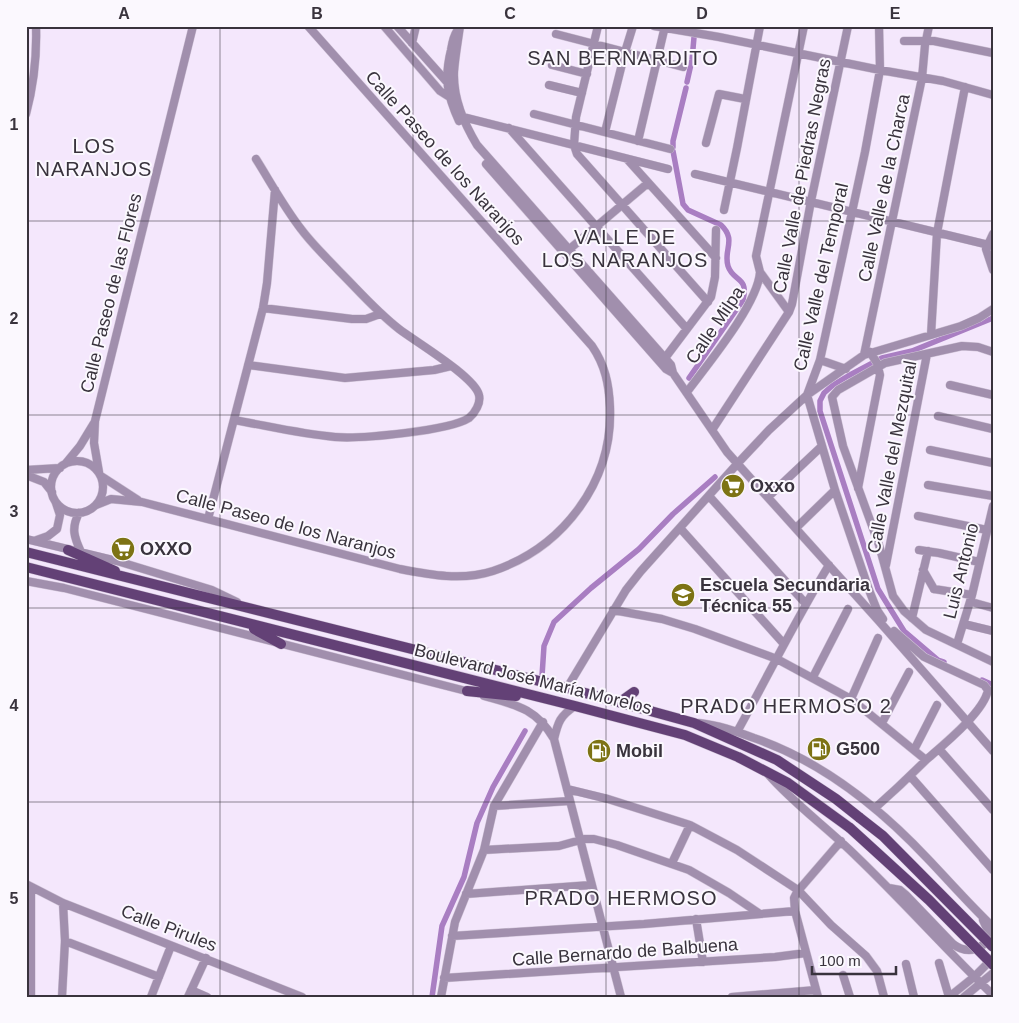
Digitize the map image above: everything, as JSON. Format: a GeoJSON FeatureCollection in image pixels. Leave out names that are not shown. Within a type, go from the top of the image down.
{"type":"FeatureCollection","features":[{"type":"Feature","properties":{"kind":"main road"},"geometry":{"type":"LineString","coordinates":[[68,550],[100,563],[131,579]]}},
{"type":"Feature","properties":{"kind":"main road","name":"Boulevard José María Morelos"},"geometry":{"type":"LineString","coordinates":[[26,552],[567,688],[694,723],[776,760],[836,799],[883,836],[993,947]]}},
{"type":"Feature","properties":{"kind":"main road","name":"Boulevard José María Morelos"},"geometry":{"type":"LineString","coordinates":[[26,567],[692,737],[738,757],[788,783],[850,828],[929,900],[993,965]]}},
{"type":"Feature","properties":{"kind":"main road"},"geometry":{"type":"LineString","coordinates":[[243,622],[281,644]]}},
{"type":"Feature","properties":{"kind":"main road"},"geometry":{"type":"LineString","coordinates":[[467,691],[552,700]]}},
{"type":"Feature","properties":{"kind":"main road"},"geometry":{"type":"LineString","coordinates":[[620,702],[634,692]]}},
{"type":"Feature","properties":{"kind":"street"},"geometry":{"type":"LineString","coordinates":[[26,114],[34,77],[37,50],[36,26]]}},
{"type":"Feature","properties":{"kind":"street","name":"Calle Paseo de las Flores"},"geometry":{"type":"LineString","coordinates":[[100,474],[94,443],[95,421],[193,26]]}},
{"type":"Feature","properties":{"kind":"street","name":"Calle Paseo de los Naranjos"},"geometry":{"type":"LineString","coordinates":[[96,506],[111,500],[142,502],[400,569],[430,575],[453,576],[473,575],[499,568],[534,552],[567,524],[582,505],[595,483],[609,439],[610,415],[609,390],[599,357],[592,346],[308,26]]}},
{"type":"Feature","properties":{"kind":"street"},"geometry":{"type":"LineString","coordinates":[[384,26],[440,90],[453,98]]}},
{"type":"Feature","properties":{"kind":"street"},"geometry":{"type":"LineString","coordinates":[[397,26],[431,62],[446,82],[477,145],[663,361],[670,365],[673,373],[727,452],[993,751]]}},
{"type":"Feature","properties":{"kind":"street"},"geometry":{"type":"LineString","coordinates":[[412,43],[416,26]]}},
{"type":"Feature","properties":{"kind":"street"},"geometry":{"type":"LineString","coordinates":[[598,26],[576,124],[574,145],[577,154],[708,302]]}},
{"type":"Feature","properties":{"kind":"street"},"geometry":{"type":"LineString","coordinates":[[605,132],[633,26]]}},
{"type":"Feature","properties":{"kind":"street"},"geometry":{"type":"LineString","coordinates":[[654,26],[840,61],[965,87],[993,95]]}},
{"type":"Feature","properties":{"kind":"street"},"geometry":{"type":"LineString","coordinates":[[724,210],[760,26]]}},
{"type":"Feature","properties":{"kind":"street"},"geometry":{"type":"LineString","coordinates":[[789,312],[760,272],[756,256],[804,26]]}},
{"type":"Feature","properties":{"kind":"street","name":"Calle Valle de Piedras Negras"},"geometry":{"type":"LineString","coordinates":[[712,430],[789,312],[792,304],[810,201],[848,26]]}},
{"type":"Feature","properties":{"kind":"street","name":"Calle Valle del Temporal"},"geometry":{"type":"LineString","coordinates":[[567,688],[613,610],[641,571],[769,430],[807,395],[820,360],[865,152],[880,70],[879,26]]}},
{"type":"Feature","properties":{"kind":"street","name":"Calle Valle de la Charca"},"geometry":{"type":"LineString","coordinates":[[867,353],[922,78],[929,26]]}},
{"type":"Feature","properties":{"kind":"street"},"geometry":{"type":"LineString","coordinates":[[446,82],[449,58],[455,34],[459,27]]}},
{"type":"Feature","properties":{"kind":"street"},"geometry":{"type":"LineString","coordinates":[[459,27],[460,34],[454,72],[455,88],[453,98],[457,117],[473,148],[499,179],[567,251]]}},
{"type":"Feature","properties":{"kind":"street"},"geometry":{"type":"LineString","coordinates":[[638,141],[665,27]]}},
{"type":"Feature","properties":{"kind":"street"},"geometry":{"type":"LineString","coordinates":[[556,34],[683,67]]}},
{"type":"Feature","properties":{"kind":"street"},"geometry":{"type":"LineString","coordinates":[[904,41],[951,44],[993,53]]}},
{"type":"Feature","properties":{"kind":"street"},"geometry":{"type":"LineString","coordinates":[[431,62],[440,63],[449,58]]}},
{"type":"Feature","properties":{"kind":"street"},"geometry":{"type":"LineString","coordinates":[[552,65],[587,74]]}},
{"type":"Feature","properties":{"kind":"street"},"geometry":{"type":"LineString","coordinates":[[446,82],[455,88]]}},
{"type":"Feature","properties":{"kind":"street"},"geometry":{"type":"LineString","coordinates":[[549,85],[582,93]]}},
{"type":"Feature","properties":{"kind":"street"},"geometry":{"type":"LineString","coordinates":[[931,335],[937,233],[965,87]]}},
{"type":"Feature","properties":{"kind":"street"},"geometry":{"type":"LineString","coordinates":[[706,143],[719,94],[745,99]]}},
{"type":"Feature","properties":{"kind":"street"},"geometry":{"type":"LineString","coordinates":[[534,114],[670,149]]}},
{"type":"Feature","properties":{"kind":"street"},"geometry":{"type":"LineString","coordinates":[[463,116],[668,169]]}},
{"type":"Feature","properties":{"kind":"street"},"geometry":{"type":"LineString","coordinates":[[509,128],[687,329]]}},
{"type":"Feature","properties":{"kind":"street"},"geometry":{"type":"LineString","coordinates":[[626,158],[716,258]]}},
{"type":"Feature","properties":{"kind":"street"},"geometry":{"type":"LineString","coordinates":[[234,420],[334,437],[353,438],[452,425],[470,417],[480,402],[480,395],[477,389],[464,375],[380,314],[301,230],[256,159]]}},
{"type":"Feature","properties":{"kind":"street"},"geometry":{"type":"LineString","coordinates":[[695,174],[991,245]]}},
{"type":"Feature","properties":{"kind":"street"},"geometry":{"type":"LineString","coordinates":[[567,251],[648,183]]}},
{"type":"Feature","properties":{"kind":"street"},"geometry":{"type":"LineString","coordinates":[[208,519],[268,284],[275,190]]}},
{"type":"Feature","properties":{"kind":"street"},"geometry":{"type":"LineString","coordinates":[[663,361],[708,302],[714,286],[716,230]]}},
{"type":"Feature","properties":{"kind":"street"},"geometry":{"type":"LineString","coordinates":[[993,234],[991,245],[986,249],[993,270]]}},
{"type":"Feature","properties":{"kind":"street","name":"Calle Milpa"},"geometry":{"type":"LineString","coordinates":[[687,392],[750,303],[760,283],[760,272]]}},
{"type":"Feature","properties":{"kind":"street"},"geometry":{"type":"LineString","coordinates":[[263,308],[352,319],[366,319],[380,314]]}},
{"type":"Feature","properties":{"kind":"street"},"geometry":{"type":"LineString","coordinates":[[875,808],[911,777],[926,760],[967,723],[990,692],[984,685],[924,657],[908,644],[882,617],[869,590],[835,490],[807,395],[867,353],[970,323],[993,309]]}},
{"type":"Feature","properties":{"kind":"street"},"geometry":{"type":"LineString","coordinates":[[993,352],[972,346],[955,347],[908,357],[878,366],[838,390],[832,397],[843,446],[886,567],[893,596],[912,618],[933,634],[993,662]]}},
{"type":"Feature","properties":{"kind":"street"},"geometry":{"type":"LineString","coordinates":[[858,488],[880,375],[878,366],[867,353]]}},
{"type":"Feature","properties":{"kind":"street","name":"Calle Valle del Mezquital"},"geometry":{"type":"LineString","coordinates":[[886,567],[927,354]]}},
{"type":"Feature","properties":{"kind":"street"},"geometry":{"type":"LineString","coordinates":[[820,360],[846,369]]}},
{"type":"Feature","properties":{"kind":"street"},"geometry":{"type":"LineString","coordinates":[[248,365],[345,378],[424,371],[451,366]]}},
{"type":"Feature","properties":{"kind":"street"},"geometry":{"type":"LineString","coordinates":[[950,385],[993,395]]}},
{"type":"Feature","properties":{"kind":"street"},"geometry":{"type":"LineString","coordinates":[[938,416],[993,429]]}},
{"type":"Feature","properties":{"kind":"street","name":"Calle Paseo de las Flores"},"geometry":{"type":"LineString","coordinates":[[63,466],[80,446],[95,421]]}},
{"type":"Feature","properties":{"kind":"street"},"geometry":{"type":"LineString","coordinates":[[768,497],[822,446]]}},
{"type":"Feature","properties":{"kind":"street"},"geometry":{"type":"LineString","coordinates":[[930,450],[993,463]]}},
{"type":"Feature","properties":{"kind":"street"},"geometry":{"type":"LineString","coordinates":[[26,470],[63,466],[77,461],[90,464],[100,474],[104,489],[103,495],[96,506],[88,511],[79,513],[62,509],[56,503]]}},
{"type":"Feature","properties":{"kind":"street"},"geometry":{"type":"LineString","coordinates":[[52,492],[54,476],[63,466]]}},
{"type":"Feature","properties":{"kind":"street","name":"Calle Paseo de los Naranjos"},"geometry":{"type":"LineString","coordinates":[[100,474],[142,502]]}},
{"type":"Feature","properties":{"kind":"street"},"geometry":{"type":"LineString","coordinates":[[26,475],[44,482],[52,492],[60,515],[57,529],[48,536],[30,540]]}},
{"type":"Feature","properties":{"kind":"street"},"geometry":{"type":"LineString","coordinates":[[928,485],[993,496]]}},
{"type":"Feature","properties":{"kind":"street"},"geometry":{"type":"LineString","coordinates":[[796,528],[835,490]]}},
{"type":"Feature","properties":{"kind":"street"},"geometry":{"type":"LineString","coordinates":[[709,496],[806,604]]}},
{"type":"Feature","properties":{"kind":"street","name":"Luis Antonio"},"geometry":{"type":"LineString","coordinates":[[957,644],[972,595],[993,506]]}},
{"type":"Feature","properties":{"kind":"street"},"geometry":{"type":"LineString","coordinates":[[79,513],[74,524],[73,533],[81,552]]}},
{"type":"Feature","properties":{"kind":"street"},"geometry":{"type":"LineString","coordinates":[[918,516],[987,530]]}},
{"type":"Feature","properties":{"kind":"street"},"geometry":{"type":"LineString","coordinates":[[680,528],[784,644]]}},
{"type":"Feature","properties":{"kind":"street"},"geometry":{"type":"LineString","coordinates":[[57,529],[73,533]]}},
{"type":"Feature","properties":{"kind":"street"},"geometry":{"type":"LineString","coordinates":[[30,540],[117,560],[212,590],[247,607]]}},
{"type":"Feature","properties":{"kind":"street"},"geometry":{"type":"LineString","coordinates":[[919,550],[980,562]]}},
{"type":"Feature","properties":{"kind":"street"},"geometry":{"type":"LineString","coordinates":[[912,618],[928,551]]}},
{"type":"Feature","properties":{"kind":"street"},"geometry":{"type":"LineString","coordinates":[[737,732],[829,565]]}},
{"type":"Feature","properties":{"kind":"street"},"geometry":{"type":"LineString","coordinates":[[923,570],[934,589]]}},
{"type":"Feature","properties":{"kind":"street"},"geometry":{"type":"LineString","coordinates":[[26,577],[64,588]]}},
{"type":"Feature","properties":{"kind":"street","name":"Boulevard José María Morelos"},"geometry":{"type":"LineString","coordinates":[[26,581],[64,588],[467,691],[517,706],[530,712],[543,722],[554,739],[622,997]]}},
{"type":"Feature","properties":{"kind":"street"},"geometry":{"type":"LineString","coordinates":[[919,592],[929,593],[934,589],[972,595]]}},
{"type":"Feature","properties":{"kind":"street"},"geometry":{"type":"LineString","coordinates":[[975,603],[993,607]]}},
{"type":"Feature","properties":{"kind":"street"},"geometry":{"type":"LineString","coordinates":[[813,677],[848,609]]}},
{"type":"Feature","properties":{"kind":"street"},"geometry":{"type":"LineString","coordinates":[[613,610],[662,619],[696,629],[778,659],[851,699],[926,760]]}},
{"type":"Feature","properties":{"kind":"street"},"geometry":{"type":"LineString","coordinates":[[964,624],[993,631]]}},
{"type":"Feature","properties":{"kind":"street"},"geometry":{"type":"LineString","coordinates":[[851,699],[878,638]]}},
{"type":"Feature","properties":{"kind":"street"},"geometry":{"type":"LineString","coordinates":[[882,723],[909,672]]}},
{"type":"Feature","properties":{"kind":"street"},"geometry":{"type":"LineString","coordinates":[[914,750],[937,705]]}},
{"type":"Feature","properties":{"kind":"street"},"geometry":{"type":"LineString","coordinates":[[554,739],[558,724],[564,713],[575,706]]}},
{"type":"Feature","properties":{"kind":"street"},"geometry":{"type":"LineString","coordinates":[[441,997],[452,936],[466,894],[484,850],[494,806],[543,722]]}},
{"type":"Feature","properties":{"kind":"street"},"geometry":{"type":"LineString","coordinates":[[694,723],[714,725],[790,752],[829,775],[875,808],[926,856],[993,927]]}},
{"type":"Feature","properties":{"kind":"street"},"geometry":{"type":"LineString","coordinates":[[939,749],[993,810]]}},
{"type":"Feature","properties":{"kind":"street"},"geometry":{"type":"LineString","coordinates":[[767,773],[796,804],[841,841],[889,888],[993,995]]}},
{"type":"Feature","properties":{"kind":"street"},"geometry":{"type":"LineString","coordinates":[[911,777],[993,870]]}},
{"type":"Feature","properties":{"kind":"street"},"geometry":{"type":"LineString","coordinates":[[567,789],[625,804],[690,825],[737,850],[798,890],[831,926],[871,962],[877,970],[884,997]]}},
{"type":"Feature","properties":{"kind":"street"},"geometry":{"type":"LineString","coordinates":[[494,806],[569,801]]}},
{"type":"Feature","properties":{"kind":"street"},"geometry":{"type":"LineString","coordinates":[[672,863],[690,825]]}},
{"type":"Feature","properties":{"kind":"street"},"geometry":{"type":"LineString","coordinates":[[484,850],[559,846],[589,839],[600,841],[690,870],[761,914]]}},
{"type":"Feature","properties":{"kind":"street"},"geometry":{"type":"LineString","coordinates":[[732,997],[817,993],[795,911],[794,898],[798,890],[841,841]]}},
{"type":"Feature","properties":{"kind":"street"},"geometry":{"type":"LineString","coordinates":[[986,862],[993,856]]}},
{"type":"Feature","properties":{"kind":"street"},"geometry":{"type":"LineString","coordinates":[[28,885],[31,997]]}},
{"type":"Feature","properties":{"kind":"street","name":"Calle Pirules"},"geometry":{"type":"LineString","coordinates":[[28,885],[63,903],[206,958],[293,995]]}},
{"type":"Feature","properties":{"kind":"street"},"geometry":{"type":"LineString","coordinates":[[466,894],[591,885]]}},
{"type":"Feature","properties":{"kind":"street"},"geometry":{"type":"LineString","coordinates":[[889,888],[900,890],[906,895],[952,944],[962,950],[968,951],[980,948],[988,939],[988,930],[978,912]]}},
{"type":"Feature","properties":{"kind":"street"},"geometry":{"type":"LineString","coordinates":[[62,997],[65,941],[63,903]]}},
{"type":"Feature","properties":{"kind":"street"},"geometry":{"type":"LineString","coordinates":[[452,936],[795,911]]}},
{"type":"Feature","properties":{"kind":"street"},"geometry":{"type":"LineString","coordinates":[[696,919],[703,962]]}},
{"type":"Feature","properties":{"kind":"street"},"geometry":{"type":"LineString","coordinates":[[65,941],[158,977]]}},
{"type":"Feature","properties":{"kind":"street"},"geometry":{"type":"LineString","coordinates":[[151,997],[171,946]]}},
{"type":"Feature","properties":{"kind":"street","name":"Calle Bernardo de Balbuena"},"geometry":{"type":"LineString","coordinates":[[444,978],[775,957],[806,952]]}},
{"type":"Feature","properties":{"kind":"street"},"geometry":{"type":"LineString","coordinates":[[206,958],[190,994],[207,997]]}},
{"type":"Feature","properties":{"kind":"street"},"geometry":{"type":"LineString","coordinates":[[939,963],[949,997],[993,958]]}},
{"type":"Feature","properties":{"kind":"street"},"geometry":{"type":"LineString","coordinates":[[906,964],[914,997]]}},
{"type":"Feature","properties":{"kind":"street"},"geometry":{"type":"LineString","coordinates":[[964,997],[993,973]]}},
{"type":"Feature","properties":{"kind":"street"},"geometry":{"type":"LineString","coordinates":[[843,975],[850,997]]}},
{"type":"Feature","properties":{"kind":"waterway"},"geometry":{"type":"LineString","coordinates":[[687,82],[692,60],[695,26]]}},
{"type":"Feature","properties":{"kind":"waterway"},"geometry":{"type":"LineString","coordinates":[[673,147],[686,88]]}},
{"type":"Feature","properties":{"kind":"waterway"},"geometry":{"type":"LineString","coordinates":[[673,151],[683,204],[688,210],[721,225],[726,230],[729,240],[728,266],[744,287],[743,300],[689,378]]}},
{"type":"Feature","properties":{"kind":"waterway"},"geometry":{"type":"LineString","coordinates":[[944,662],[938,660],[904,631],[878,589],[820,411],[820,401],[824,393],[833,385],[882,358],[912,351],[993,318]]}},
{"type":"Feature","properties":{"kind":"waterway"},"geometry":{"type":"LineString","coordinates":[[542,676],[544,646],[554,622],[591,588],[639,549],[673,514],[715,477]]}},
{"type":"Feature","properties":{"kind":"waterway"},"geometry":{"type":"LineString","coordinates":[[982,680],[993,685]]}},
{"type":"Feature","properties":{"kind":"waterway"},"geometry":{"type":"LineString","coordinates":[[432,997],[442,926],[464,877],[477,823],[493,787],[525,731]]}},
{"type":"Feature","properties":{"kind":"place","name":"Oxxo"},"geometry":{"type":"Point","coordinates":[733,486]}},
{"type":"Feature","properties":{"kind":"place","name":"OXXO"},"geometry":{"type":"Point","coordinates":[123,549]}},
{"type":"Feature","properties":{"kind":"place","name":"Escuela Secundaria Técnica 55"},"geometry":{"type":"Point","coordinates":[683,595]}},
{"type":"Feature","properties":{"kind":"place","name":"G500"},"geometry":{"type":"Point","coordinates":[819,749]}},
{"type":"Feature","properties":{"kind":"place","name":"Mobil"},"geometry":{"type":"Point","coordinates":[599,751]}},
{"type":"Feature","properties":{"kind":"district","name":"SAN BERNARDITO"},"geometry":{"type":"Point","coordinates":[623,58]}},
{"type":"Feature","properties":{"kind":"district","name":"LOS NARANJOS"},"geometry":{"type":"Point","coordinates":[94,158]}},
{"type":"Feature","properties":{"kind":"district","name":"VALLE DE LOS NARANJOS"},"geometry":{"type":"Point","coordinates":[625,248]}},
{"type":"Feature","properties":{"kind":"district","name":"PRADO HERMOSO 2"},"geometry":{"type":"Point","coordinates":[786,706]}},
{"type":"Feature","properties":{"kind":"district","name":"PRADO HERMOSO"},"geometry":{"type":"Point","coordinates":[621,898]}}]}
